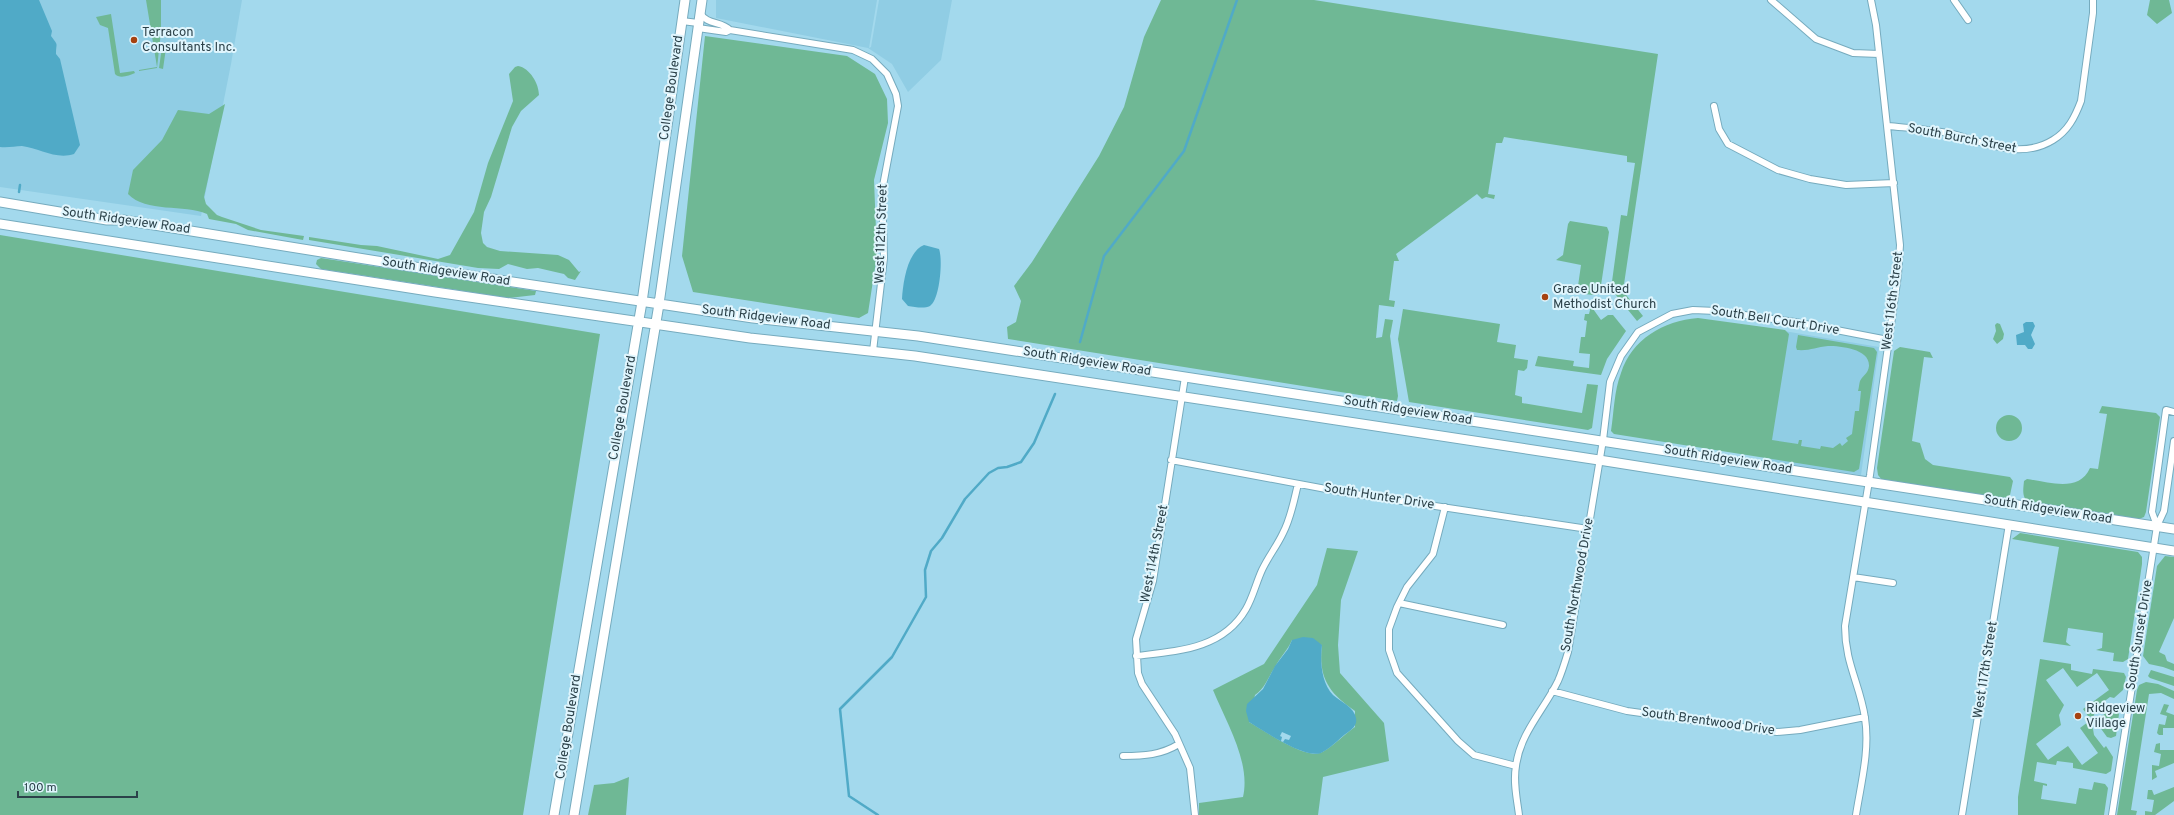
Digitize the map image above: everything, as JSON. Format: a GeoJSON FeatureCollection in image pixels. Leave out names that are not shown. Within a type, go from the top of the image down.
{"type":"FeatureCollection","features":[{"type":"Feature","properties":{"kind":"main road","name":"College Boulevard"},"geometry":{"type":"LineString","coordinates":[[554,815],[642,302],[685,0]]}},
{"type":"Feature","properties":{"kind":"main road","name":"College Boulevard"},"geometry":{"type":"LineString","coordinates":[[574,815],[659,304],[702,0]]}},
{"type":"Feature","properties":{"kind":"main road","name":"South Ridgeview Road"},"geometry":{"type":"LineString","coordinates":[[0,202],[107,220],[123,220],[195,231],[279,246],[642,302],[753,318],[875,330],[1603,440],[2174,529]]}},
{"type":"Feature","properties":{"kind":"main road","name":"South Ridgeview Road"},"geometry":{"type":"LineString","coordinates":[[0,224],[435,292],[656,323],[750,338],[873,351],[1182,397],[1600,460],[2174,551]]}},
{"type":"Feature","properties":{"kind":"street"},"geometry":{"type":"LineString","coordinates":[[1771,0],[1816,40],[1853,53],[1879,54]]}},
{"type":"Feature","properties":{"kind":"street","name":"West 116th Street"},"geometry":{"type":"LineString","coordinates":[[1856,815],[1867,748],[1865,718],[1846,649],[1845,626],[1869,482],[1898,274],[1900,245],[1888,126],[1871,0]]}},
{"type":"Feature","properties":{"kind":"street"},"geometry":{"type":"LineString","coordinates":[[1954,0],[1968,20]]}},
{"type":"Feature","properties":{"kind":"street","name":"South Burch Street"},"geometry":{"type":"LineString","coordinates":[[1888,126],[1949,134],[2012,150],[2035,148],[2058,137],[2072,121],[2081,101],[2094,13],[2092,0]]}},
{"type":"Feature","properties":{"kind":"street"},"geometry":{"type":"LineString","coordinates":[[682,21],[726,32],[730,30],[727,26],[706,21],[700,13]]}},
{"type":"Feature","properties":{"kind":"street","name":"West 112th Street"},"geometry":{"type":"LineString","coordinates":[[730,30],[841,47],[863,54],[880,66],[893,84],[896,94],[897,119],[882,191],[884,247],[873,351]]}},
{"type":"Feature","properties":{"kind":"street"},"geometry":{"type":"LineString","coordinates":[[1714,106],[1719,129],[1728,144],[1778,170],[1810,179],[1846,185],[1894,183]]}},
{"type":"Feature","properties":{"kind":"street","name":"South Bell Court Drive"},"geometry":{"type":"LineString","coordinates":[[1603,440],[1610,382],[1621,356],[1638,332],[1672,314],[1693,310],[1716,311],[1795,322],[1888,340]]}},
{"type":"Feature","properties":{"kind":"street","name":"West 114th Street"},"geometry":{"type":"LineString","coordinates":[[1185,377],[1153,581],[1136,639],[1136,656],[1138,673],[1142,684],[1170,726],[1190,768],[1194,815]]}},
{"type":"Feature","properties":{"kind":"street"},"geometry":{"type":"LineString","coordinates":[[2157,526],[2152,512],[2166,410],[2174,412]]}},
{"type":"Feature","properties":{"kind":"street","name":"South Northwood Drive"},"geometry":{"type":"LineString","coordinates":[[1519,815],[1515,786],[1516,766],[1522,743],[1552,691],[1568,652],[1603,440]]}},
{"type":"Feature","properties":{"kind":"street"},"geometry":{"type":"LineString","coordinates":[[2157,526],[2164,511],[2174,441]]}},
{"type":"Feature","properties":{"kind":"street","name":"South Hunter Drive"},"geometry":{"type":"LineString","coordinates":[[1171,460],[1298,484],[1588,529]]}},
{"type":"Feature","properties":{"kind":"street"},"geometry":{"type":"LineString","coordinates":[[1136,656],[1189,650],[1209,642],[1230,629],[1239,620],[1249,603],[1261,571],[1288,522],[1298,484]]}},
{"type":"Feature","properties":{"kind":"street"},"geometry":{"type":"LineString","coordinates":[[1445,507],[1433,554],[1407,587],[1399,603],[1389,629],[1389,650],[1397,673],[1458,741],[1474,755],[1516,766]]}},
{"type":"Feature","properties":{"kind":"street","name":"West 117th Street"},"geometry":{"type":"LineString","coordinates":[[1962,815],[2009,524]]}},
{"type":"Feature","properties":{"kind":"street","name":"South Sunset Drive"},"geometry":{"type":"LineString","coordinates":[[2112,815],[2157,526]]}},
{"type":"Feature","properties":{"kind":"street"},"geometry":{"type":"LineString","coordinates":[[1853,577],[1893,583]]}},
{"type":"Feature","properties":{"kind":"street"},"geometry":{"type":"LineString","coordinates":[[1399,603],[1503,625]]}},
{"type":"Feature","properties":{"kind":"street","name":"South Brentwood Drive"},"geometry":{"type":"LineString","coordinates":[[1552,691],[1628,711],[1777,732],[1800,730],[1865,718]]}},
{"type":"Feature","properties":{"kind":"street"},"geometry":{"type":"LineString","coordinates":[[1123,756],[1150,756],[1169,750],[1179,744]]}},
{"type":"Feature","properties":{"kind":"shaded area"},"geometry":{"type":"Polygon","coordinates":[[[0,0],[242,0],[201,216],[0,187],[0,0]]]}},
{"type":"Feature","properties":{"kind":"shaded area"},"geometry":{"type":"Polygon","coordinates":[[[0,0],[39,0],[52,31],[51,36],[56,44],[56,54],[60,59],[80,145],[74,154],[61,156],[22,146],[0,147],[0,0]]]}},
{"type":"Feature","properties":{"kind":"shaded area"},"geometry":{"type":"Polygon","coordinates":[[[716,0],[877,0],[869,48],[871,47],[879,0],[952,0],[941,60],[908,92],[892,64],[868,48],[716,18],[716,0]]]}},
{"type":"Feature","properties":{"kind":"shaded area"},"geometry":{"type":"Polygon","coordinates":[[[924,245],[939,249],[941,270],[936,296],[928,307],[922,308],[908,306],[902,299],[903,285],[907,269],[914,254],[924,245]]]}},
{"type":"Feature","properties":{"kind":"shaded area"},"geometry":{"type":"Polygon","coordinates":[[[2026,322],[2033,322],[2035,326],[2031,335],[2035,344],[2032,349],[2028,349],[2025,345],[2017,345],[2016,335],[2024,332],[2023,324],[2026,322]]]}},
{"type":"Feature","properties":{"kind":"shaded area"},"geometry":{"type":"Polygon","coordinates":[[[1784,331],[1879,347],[1861,475],[1764,460],[1784,331]]]}},
{"type":"Feature","properties":{"kind":"shaded area"},"geometry":{"type":"Polygon","coordinates":[[[1303,637],[1313,638],[1322,645],[1321,664],[1326,684],[1333,695],[1353,711],[1356,718],[1356,724],[1330,747],[1321,753],[1314,754],[1295,748],[1249,722],[1246,711],[1247,704],[1263,689],[1275,666],[1288,649],[1292,640],[1303,637]]]}},
{"type":"Feature","properties":{"kind":"green space"},"geometry":{"type":"Polygon","coordinates":[[[146,0],[161,0],[161,32],[157,68],[139,71],[157,67],[146,0]]]}},
{"type":"Feature","properties":{"kind":"green space"},"geometry":{"type":"Polygon","coordinates":[[[1161,0],[1314,0],[1658,54],[1623,291],[1643,316],[1637,321],[1611,289],[1621,215],[1627,216],[1635,163],[1627,162],[1627,156],[1504,137],[1502,143],[1496,143],[1488,194],[1495,195],[1494,199],[1486,197],[1482,199],[1477,194],[1396,254],[1399,261],[1394,261],[1389,300],[1395,301],[1394,307],[1379,305],[1376,338],[1382,337],[1385,319],[1393,320],[1390,336],[1398,396],[1397,401],[1008,339],[1007,327],[1016,322],[1021,301],[1014,286],[1032,262],[1099,156],[1124,107],[1144,37],[1161,0]]]}},
{"type":"Feature","properties":{"kind":"green space"},"geometry":{"type":"Polygon","coordinates":[[[2150,0],[2169,0],[2172,13],[2157,24],[2147,15],[2150,0]]]}},
{"type":"Feature","properties":{"kind":"green space"},"geometry":{"type":"Polygon","coordinates":[[[111,14],[120,73],[134,71],[135,73],[127,76],[122,77],[115,74],[108,28],[100,25],[96,17],[111,14]]]}},
{"type":"Feature","properties":{"kind":"green space"},"geometry":{"type":"Polygon","coordinates":[[[705,36],[847,56],[875,74],[887,99],[888,123],[874,180],[877,255],[868,313],[859,318],[693,292],[682,256],[705,36]]]}},
{"type":"Feature","properties":{"kind":"green space"},"geometry":{"type":"Polygon","coordinates":[[[162,47],[166,48],[163,69],[159,68],[162,47]]]}},
{"type":"Feature","properties":{"kind":"green space"},"geometry":{"type":"Polygon","coordinates":[[[515,67],[522,67],[533,77],[539,91],[539,95],[521,111],[512,127],[491,197],[484,212],[481,233],[483,243],[487,247],[500,251],[558,255],[569,260],[579,272],[581,271],[575,280],[568,278],[564,274],[538,268],[527,269],[508,264],[499,269],[478,268],[309,240],[309,237],[377,246],[438,259],[450,255],[474,212],[488,163],[513,101],[509,74],[515,67]]]}},
{"type":"Feature","properties":{"kind":"green space"},"geometry":{"type":"Polygon","coordinates":[[[225,104],[204,197],[206,204],[217,215],[222,217],[261,230],[304,236],[303,240],[248,230],[236,224],[209,219],[207,214],[198,211],[145,204],[128,194],[133,170],[162,140],[178,110],[209,114],[225,104]]]}},
{"type":"Feature","properties":{"kind":"green space"},"geometry":{"type":"Polygon","coordinates":[[[1570,221],[1607,227],[1609,232],[1600,292],[1593,295],[1577,293],[1581,265],[1556,260],[1563,255],[1568,224],[1570,221]]]}},
{"type":"Feature","properties":{"kind":"green space"},"geometry":{"type":"Polygon","coordinates":[[[0,235],[600,334],[523,815],[0,815],[0,235]]]}},
{"type":"Feature","properties":{"kind":"green space"},"geometry":{"type":"Polygon","coordinates":[[[321,258],[536,291],[535,295],[509,298],[321,269],[316,264],[317,260],[321,258]]]}},
{"type":"Feature","properties":{"kind":"green space"},"geometry":{"type":"Polygon","coordinates":[[[1591,306],[1601,320],[1608,315],[1613,315],[1626,331],[1607,359],[1601,375],[1535,366],[1538,356],[1574,361],[1573,366],[1589,368],[1590,354],[1579,353],[1581,337],[1585,337],[1587,321],[1584,320],[1585,314],[1589,314],[1591,306]]]}},
{"type":"Feature","properties":{"kind":"green space"},"geometry":{"type":"Polygon","coordinates":[[[1403,309],[1500,324],[1497,342],[1516,345],[1514,358],[1528,360],[1527,368],[1524,371],[1518,370],[1515,395],[1522,397],[1522,403],[1582,413],[1587,384],[1598,385],[1592,428],[1588,430],[1409,402],[1398,339],[1403,309]]]}},
{"type":"Feature","properties":{"kind":"green space"},"geometry":{"type":"Polygon","coordinates":[[[1698,318],[1785,330],[1789,334],[1772,440],[1798,444],[1799,440],[1802,440],[1801,446],[1820,449],[1821,446],[1833,448],[1840,443],[1842,446],[1848,441],[1846,438],[1852,434],[1855,411],[1859,411],[1861,391],[1858,391],[1860,382],[1868,371],[1869,366],[1868,360],[1865,356],[1860,352],[1847,348],[1828,346],[1797,350],[1798,335],[1874,348],[1877,352],[1859,469],[1854,472],[1614,434],[1611,431],[1617,387],[1626,361],[1633,350],[1641,341],[1661,328],[1673,323],[1698,318]]]}},
{"type":"Feature","properties":{"kind":"green space"},"geometry":{"type":"Polygon","coordinates":[[[1997,323],[2000,324],[2004,334],[2003,339],[1997,344],[1993,339],[1996,331],[1995,325],[1997,323]]]}},
{"type":"Feature","properties":{"kind":"green space"},"geometry":{"type":"Polygon","coordinates":[[[1900,347],[1930,352],[1933,358],[1924,357],[1912,441],[1920,443],[1925,459],[1933,465],[2010,477],[2013,481],[2010,495],[2003,500],[1882,480],[1878,475],[1877,468],[1894,351],[1900,347]]]}},
{"type":"Feature","properties":{"kind":"green space"},"geometry":{"type":"Polygon","coordinates":[[[2102,406],[2156,413],[2160,417],[2144,517],[2136,520],[2028,503],[2023,491],[2024,481],[2027,479],[2063,484],[2071,483],[2079,481],[2085,476],[2090,468],[2098,469],[2107,414],[2099,413],[2102,406]]]}},
{"type":"Feature","properties":{"kind":"green space"},"geometry":{"type":"Polygon","coordinates":[[[2009,415],[2019,418],[2022,428],[2019,438],[2009,441],[1999,438],[1996,428],[1999,418],[2009,415]]]}},
{"type":"Feature","properties":{"kind":"green space"},"geometry":{"type":"Polygon","coordinates":[[[2020,533],[2138,552],[2142,557],[2142,564],[2128,659],[2123,662],[2113,661],[2114,653],[2096,650],[2102,648],[2103,633],[2068,628],[2066,642],[2071,646],[2043,642],[2059,547],[2012,539],[2020,533]]]}},
{"type":"Feature","properties":{"kind":"green space"},"geometry":{"type":"Polygon","coordinates":[[[1327,548],[1358,551],[1341,600],[1338,645],[1340,673],[1384,723],[1389,761],[1323,777],[1318,815],[1199,815],[1199,803],[1243,797],[1245,784],[1244,770],[1236,742],[1213,690],[1264,664],[1317,585],[1327,548]],[[1292,640],[1264,685],[1255,695],[1249,722],[1284,743],[1313,754],[1323,752],[1328,749],[1355,727],[1355,711],[1338,698],[1327,684],[1322,667],[1322,645],[1292,640]]]}},
{"type":"Feature","properties":{"kind":"green space"},"geometry":{"type":"Polygon","coordinates":[[[2165,556],[2174,557],[2174,618],[2159,652],[2165,655],[2167,661],[2174,664],[2174,671],[2149,664],[2143,656],[2157,566],[2165,556]]]}},
{"type":"Feature","properties":{"kind":"green space"},"geometry":{"type":"Polygon","coordinates":[[[2040,659],[2071,664],[2071,670],[2092,674],[2093,669],[2124,673],[2126,677],[2123,690],[2114,698],[2110,697],[2098,706],[2093,717],[2088,716],[2083,709],[2109,690],[2097,673],[2077,687],[2063,668],[2046,680],[2064,705],[2059,715],[2061,725],[2036,744],[2048,760],[2068,746],[2082,765],[2098,753],[2080,728],[2088,722],[2092,723],[2094,735],[2104,748],[2106,746],[2113,757],[2111,771],[2106,774],[2073,768],[2073,763],[2057,761],[2056,765],[2037,762],[2034,781],[2047,784],[2047,786],[2043,785],[2041,799],[2076,804],[2079,788],[2092,790],[2094,782],[2105,784],[2108,788],[2104,815],[2018,815],[2018,797],[2040,659]]]}},
{"type":"Feature","properties":{"kind":"green space"},"geometry":{"type":"Polygon","coordinates":[[[2151,670],[2174,677],[2174,686],[2150,678],[2148,676],[2151,670]]]}},
{"type":"Feature","properties":{"kind":"green space"},"geometry":{"type":"Polygon","coordinates":[[[2146,682],[2158,684],[2174,691],[2174,699],[2161,693],[2149,694],[2131,810],[2137,811],[2136,815],[2117,815],[2137,690],[2139,685],[2146,682]]]}},
{"type":"Feature","properties":{"kind":"green space"},"geometry":{"type":"Polygon","coordinates":[[[2164,704],[2169,705],[2166,712],[2174,715],[2174,728],[2163,728],[2163,735],[2159,735],[2157,733],[2159,724],[2165,725],[2167,716],[2160,714],[2164,704]]]}},
{"type":"Feature","properties":{"kind":"green space"},"geometry":{"type":"Polygon","coordinates":[[[2111,709],[2116,709],[2119,714],[2116,736],[2111,738],[2107,737],[2099,726],[2102,716],[2111,709]]]}},
{"type":"Feature","properties":{"kind":"green space"},"geometry":{"type":"Polygon","coordinates":[[[2160,743],[2160,750],[2174,750],[2174,763],[2155,771],[2157,777],[2152,780],[2152,765],[2159,766],[2161,754],[2154,752],[2156,744],[2160,743]]]}},
{"type":"Feature","properties":{"kind":"green space"},"geometry":{"type":"Polygon","coordinates":[[[629,777],[626,815],[588,815],[594,785],[614,783],[629,777]]]}},
{"type":"Feature","properties":{"kind":"green space"},"geometry":{"type":"Polygon","coordinates":[[[2174,787],[2174,801],[2155,815],[2145,815],[2145,811],[2152,812],[2154,800],[2147,799],[2148,790],[2152,790],[2154,795],[2174,787]]]}},
{"type":"Feature","properties":{"kind":"pier"},"geometry":{"type":"Polygon","coordinates":[[[1282,732],[1291,736],[1289,740],[1285,739],[1283,742],[1281,741],[1282,737],[1280,736],[1282,732]]]}},
{"type":"Feature","properties":{"kind":"waterway"},"geometry":{"type":"LineString","coordinates":[[1080,342],[1104,256],[1184,151],[1237,0]]}},
{"type":"Feature","properties":{"kind":"waterway"},"geometry":{"type":"LineString","coordinates":[[19,192],[20,185]]}},
{"type":"Feature","properties":{"kind":"waterway"},"geometry":{"type":"LineString","coordinates":[[878,815],[849,796],[840,709],[892,657],[926,597],[925,570],[931,551],[942,538],[965,499],[989,473],[998,468],[1007,467],[1021,462],[1034,443],[1055,394]]}},
{"type":"Feature","properties":{"kind":"place","name":"Terracon Consultants Inc."},"geometry":{"type":"Point","coordinates":[134,40]}},
{"type":"Feature","properties":{"kind":"place","name":"Grace United Methodist Church"},"geometry":{"type":"Point","coordinates":[1545,297]}},
{"type":"Feature","properties":{"kind":"place","name":"Ridgeview Village"},"geometry":{"type":"Point","coordinates":[2078,716]}}]}
